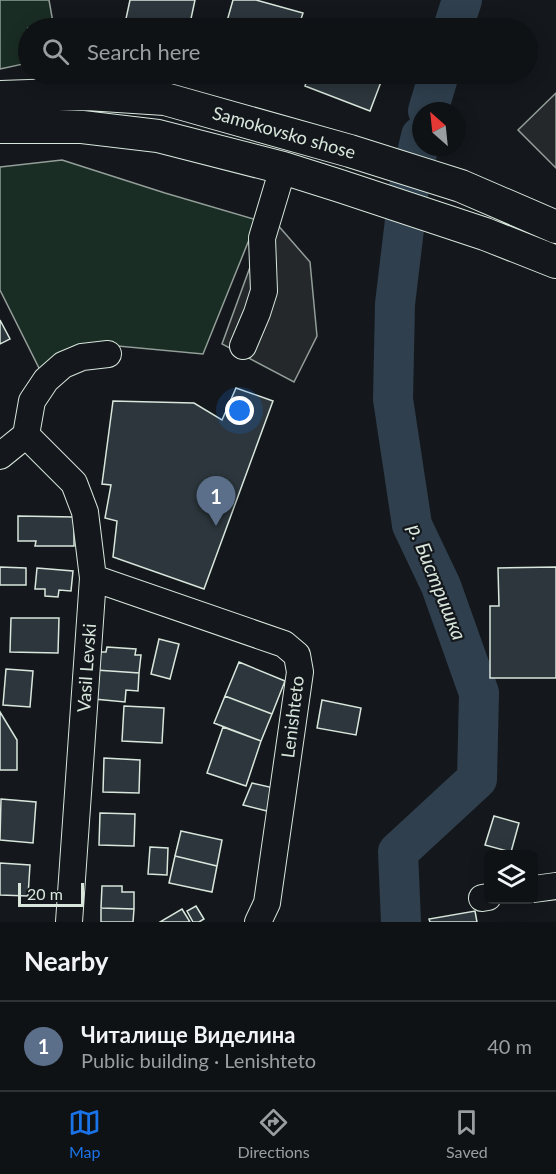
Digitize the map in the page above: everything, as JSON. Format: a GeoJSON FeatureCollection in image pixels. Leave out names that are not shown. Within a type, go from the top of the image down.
{"type":"FeatureCollection","features":[{"type":"Feature","properties":{"kind":"main road","name":"Samokovsko shose"},"geometry":{"type":"LineString","coordinates":[[0,97],[87,94],[165,99],[350,151],[461,186],[556,227]]}},
{"type":"Feature","properties":{"kind":"main road","name":"Samokovsko shose"},"geometry":{"type":"LineString","coordinates":[[0,128],[82,127],[158,136],[283,168],[340,186],[485,234],[556,262]]}},
{"type":"Feature","properties":{"kind":"street"},"geometry":{"type":"LineString","coordinates":[[243,346],[264,291],[262,238],[283,168]]}},
{"type":"Feature","properties":{"kind":"street"},"geometry":{"type":"LineString","coordinates":[[0,456],[26,435],[32,401],[46,380],[63,365],[82,357],[108,354]]}},
{"type":"Feature","properties":{"kind":"street","name":"Vasil Levski"},"geometry":{"type":"LineString","coordinates":[[26,435],[74,483],[85,512],[93,578],[69,922]]}},
{"type":"Feature","properties":{"kind":"street","name":"Lenishteto"},"geometry":{"type":"LineString","coordinates":[[93,578],[284,644],[297,655],[300,672],[267,903],[258,922]]}},
{"type":"Feature","properties":{"kind":"street"},"geometry":{"type":"LineString","coordinates":[[538,889],[556,886]]}},
{"type":"Feature","properties":{"kind":"green space"},"geometry":{"type":"Polygon","coordinates":[[[0,0],[49,0],[52,18],[18,18],[18,65],[0,69],[0,0]]]}},
{"type":"Feature","properties":{"kind":"green space"},"geometry":{"type":"Polygon","coordinates":[[[62,160],[257,220],[203,354],[107,345],[42,374],[0,290],[0,167],[62,160]]]}},
{"type":"Feature","properties":{"kind":"shaded area"},"geometry":{"type":"Polygon","coordinates":[[[556,93],[556,168],[518,130],[556,93]]]}},
{"type":"Feature","properties":{"kind":"shaded area"},"geometry":{"type":"Polygon","coordinates":[[[269,215],[310,262],[317,336],[294,382],[222,344],[269,215]]]}},
{"type":"Feature","properties":{"kind":"building"},"geometry":{"type":"Polygon","coordinates":[[[130,0],[195,0],[191,18],[126,18],[130,0]]]}},
{"type":"Feature","properties":{"kind":"building"},"geometry":{"type":"Polygon","coordinates":[[[233,0],[256,0],[303,13],[301,18],[228,18],[233,0]]]}},
{"type":"Feature","properties":{"kind":"building"},"geometry":{"type":"Polygon","coordinates":[[[306,84],[380,84],[370,111],[305,86],[306,84]]]}},
{"type":"Feature","properties":{"kind":"building"},"geometry":{"type":"Polygon","coordinates":[[[0,320],[10,339],[0,344],[0,320]]]}},
{"type":"Feature","properties":{"kind":"building"},"geometry":{"type":"Polygon","coordinates":[[[236,388],[273,401],[204,589],[113,557],[117,521],[105,518],[111,485],[102,484],[113,401],[194,403],[222,420],[236,388]]]}},
{"type":"Feature","properties":{"kind":"building"},"geometry":{"type":"Polygon","coordinates":[[[18,516],[74,517],[74,546],[35,546],[36,541],[18,541],[18,516]]]}},
{"type":"Feature","properties":{"kind":"building"},"geometry":{"type":"Polygon","coordinates":[[[0,567],[26,568],[26,585],[0,585],[0,567]]]}},
{"type":"Feature","properties":{"kind":"building"},"geometry":{"type":"Polygon","coordinates":[[[556,567],[556,678],[490,678],[490,606],[499,606],[498,568],[556,567]]]}},
{"type":"Feature","properties":{"kind":"building"},"geometry":{"type":"Polygon","coordinates":[[[37,568],[73,571],[71,591],[59,590],[58,597],[45,596],[45,589],[35,589],[37,568]]]}},
{"type":"Feature","properties":{"kind":"building"},"geometry":{"type":"Polygon","coordinates":[[[11,618],[59,618],[58,653],[10,652],[11,618]]]}},
{"type":"Feature","properties":{"kind":"building"},"geometry":{"type":"Polygon","coordinates":[[[159,639],[179,644],[170,679],[151,674],[159,639]]]}},
{"type":"Feature","properties":{"kind":"building"},"geometry":{"type":"Polygon","coordinates":[[[107,647],[136,649],[135,655],[141,655],[139,673],[96,670],[98,652],[106,652],[107,647]]]}},
{"type":"Feature","properties":{"kind":"building"},"geometry":{"type":"Polygon","coordinates":[[[239,662],[285,681],[272,714],[225,696],[239,662]]]}},
{"type":"Feature","properties":{"kind":"building"},"geometry":{"type":"Polygon","coordinates":[[[6,669],[33,671],[30,707],[3,705],[6,669]]]}},
{"type":"Feature","properties":{"kind":"building"},"geometry":{"type":"Polygon","coordinates":[[[96,670],[139,673],[138,691],[126,690],[125,702],[94,699],[96,670]]]}},
{"type":"Feature","properties":{"kind":"building"},"geometry":{"type":"Polygon","coordinates":[[[225,696],[272,714],[261,741],[214,723],[225,696]]]}},
{"type":"Feature","properties":{"kind":"building"},"geometry":{"type":"Polygon","coordinates":[[[322,700],[361,708],[356,735],[317,728],[322,700]]]}},
{"type":"Feature","properties":{"kind":"building"},"geometry":{"type":"Polygon","coordinates":[[[124,706],[164,708],[162,743],[122,741],[124,706]]]}},
{"type":"Feature","properties":{"kind":"building"},"geometry":{"type":"Polygon","coordinates":[[[0,712],[17,740],[17,770],[0,770],[0,712]]]}},
{"type":"Feature","properties":{"kind":"building"},"geometry":{"type":"Polygon","coordinates":[[[223,727],[261,741],[246,786],[207,773],[223,727]]]}},
{"type":"Feature","properties":{"kind":"building"},"geometry":{"type":"Polygon","coordinates":[[[104,758],[140,760],[139,793],[103,792],[104,758]]]}},
{"type":"Feature","properties":{"kind":"building"},"geometry":{"type":"Polygon","coordinates":[[[252,783],[274,788],[271,812],[243,805],[252,783]]]}},
{"type":"Feature","properties":{"kind":"building"},"geometry":{"type":"Polygon","coordinates":[[[1,799],[36,802],[33,843],[0,840],[1,799]]]}},
{"type":"Feature","properties":{"kind":"building"},"geometry":{"type":"Polygon","coordinates":[[[100,813],[135,814],[134,846],[99,845],[100,813]]]}},
{"type":"Feature","properties":{"kind":"building"},"geometry":{"type":"Polygon","coordinates":[[[494,816],[519,823],[512,850],[485,845],[494,816]]]}},
{"type":"Feature","properties":{"kind":"building"},"geometry":{"type":"Polygon","coordinates":[[[181,831],[222,840],[217,866],[175,856],[181,831]]]}},
{"type":"Feature","properties":{"kind":"building"},"geometry":{"type":"Polygon","coordinates":[[[150,847],[168,848],[167,875],[148,874],[150,847]]]}},
{"type":"Feature","properties":{"kind":"building"},"geometry":{"type":"Polygon","coordinates":[[[175,856],[217,866],[212,892],[169,883],[175,856]]]}},
{"type":"Feature","properties":{"kind":"building"},"geometry":{"type":"Polygon","coordinates":[[[0,863],[30,865],[28,896],[0,895],[0,863]]]}},
{"type":"Feature","properties":{"kind":"building"},"geometry":{"type":"Polygon","coordinates":[[[102,886],[122,886],[122,892],[134,892],[134,909],[101,908],[102,886]]]}},
{"type":"Feature","properties":{"kind":"building"},"geometry":{"type":"Polygon","coordinates":[[[196,906],[204,919],[193,922],[187,911],[196,906]]]}},
{"type":"Feature","properties":{"kind":"building"},"geometry":{"type":"Polygon","coordinates":[[[101,908],[134,909],[133,922],[101,922],[101,908]]]}},
{"type":"Feature","properties":{"kind":"building"},"geometry":{"type":"Polygon","coordinates":[[[182,909],[190,922],[160,922],[182,909]]]}},
{"type":"Feature","properties":{"kind":"building"},"geometry":{"type":"Polygon","coordinates":[[[475,911],[477,922],[430,922],[429,919],[475,911]]]}},
{"type":"Feature","properties":{"kind":"waterway","name":"р. Бистришка"},"geometry":{"type":"LineString","coordinates":[[456,18],[462,0]]}},
{"type":"Feature","properties":{"kind":"waterway","name":"р. Бистришка"},"geometry":{"type":"LineString","coordinates":[[431,102],[436,84]]}},
{"type":"Feature","properties":{"kind":"waterway","name":"р. Бистришка"},"geometry":{"type":"LineString","coordinates":[[401,922],[398,852],[477,779],[479,693],[441,586],[412,525],[393,399],[395,304],[409,187],[416,156]]}},
{"type":"Feature","properties":{"kind":"place","name":"Читалище Виделина"},"geometry":{"type":"Point","coordinates":[216,526]}}]}
